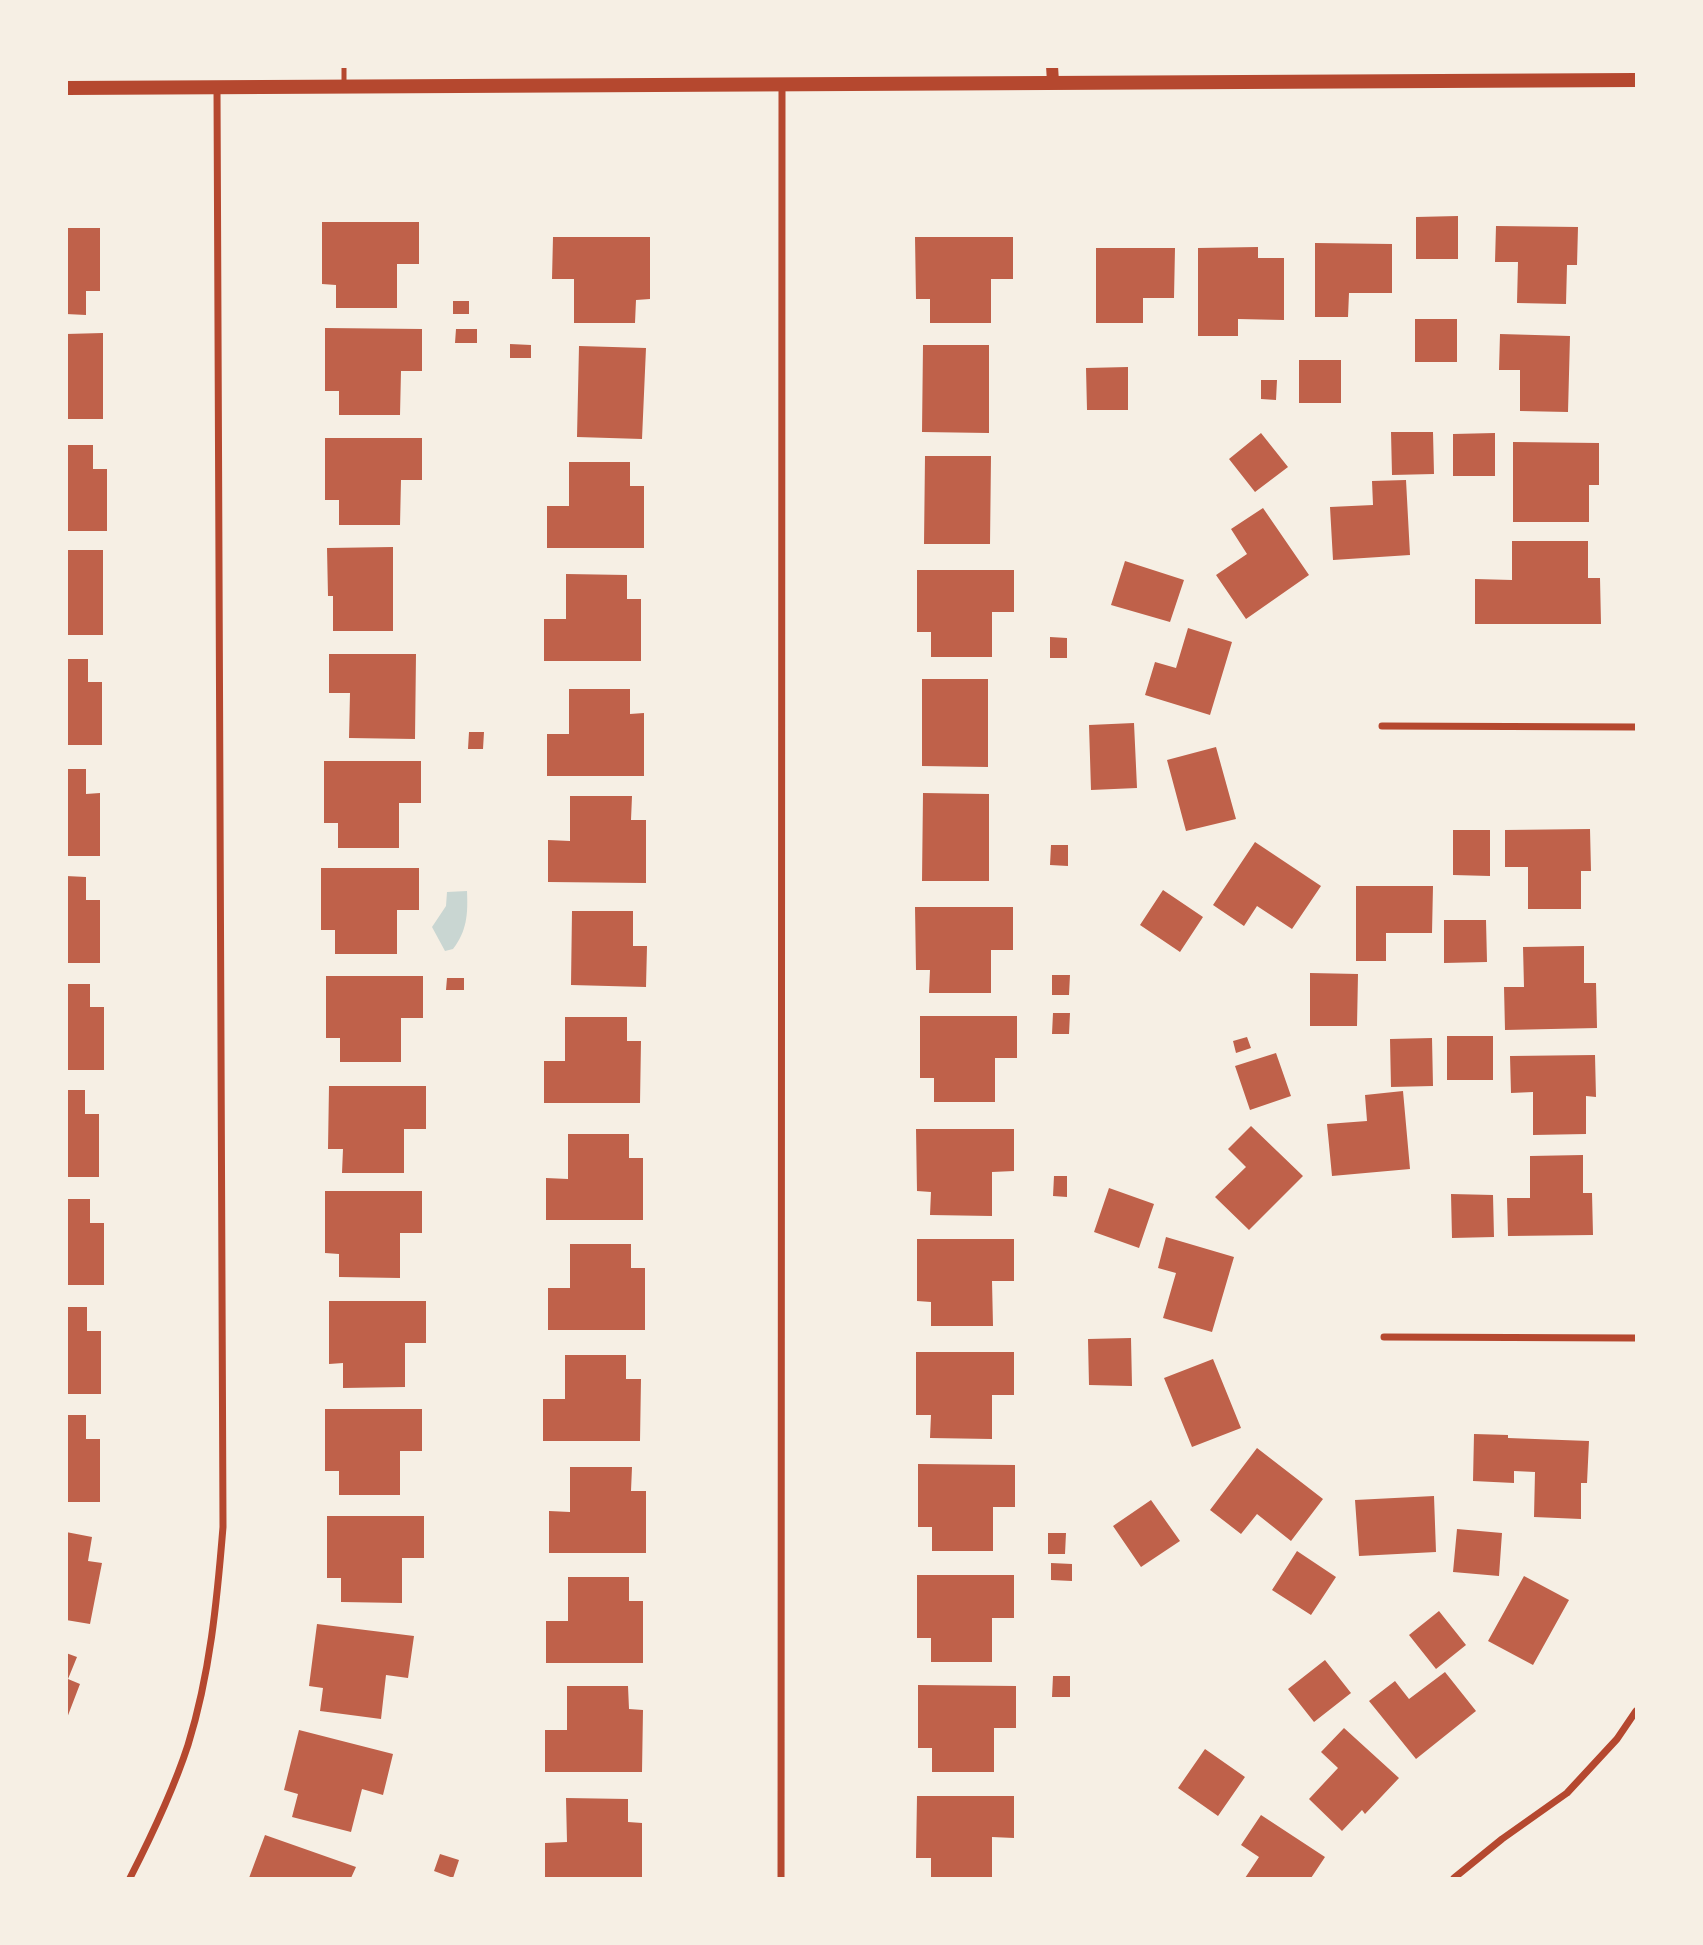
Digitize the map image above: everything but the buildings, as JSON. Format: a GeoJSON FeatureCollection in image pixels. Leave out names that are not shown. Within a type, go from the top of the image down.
{"type":"FeatureCollection","features":[{"type":"Feature","properties":{"kind":"main road"},"geometry":{"type":"LineString","coordinates":[[66,88],[1636,80]]}},
{"type":"Feature","properties":{"kind":"street"},"geometry":{"type":"LineString","coordinates":[[1052,66],[1053,82]]}},
{"type":"Feature","properties":{"kind":"street"},"geometry":{"type":"LineString","coordinates":[[781,1878],[782,86]]}},
{"type":"Feature","properties":{"kind":"street"},"geometry":{"type":"LineString","coordinates":[[130,1878],[161,1816],[187,1746],[215,1622],[223,1527],[217,87]]}},
{"type":"Feature","properties":{"kind":"street"},"geometry":{"type":"LineString","coordinates":[[1382,726],[1636,727]]}},
{"type":"Feature","properties":{"kind":"street"},"geometry":{"type":"LineString","coordinates":[[1384,1338],[1636,1338]]}},
{"type":"Feature","properties":{"kind":"street"},"geometry":{"type":"LineString","coordinates":[[1454,1878],[1502,1839],[1567,1793],[1617,1739],[1636,1711]]}},
{"type":"Feature","properties":{"kind":"lane"},"geometry":{"type":"LineString","coordinates":[[344,66],[345,88]]}},
{"type":"Feature","properties":{"kind":"shaded area"},"geometry":{"type":"Polygon","coordinates":[[[467,891],[464,929],[453,949],[445,951],[432,927],[446,906],[447,892],[467,891]]]}}]}
